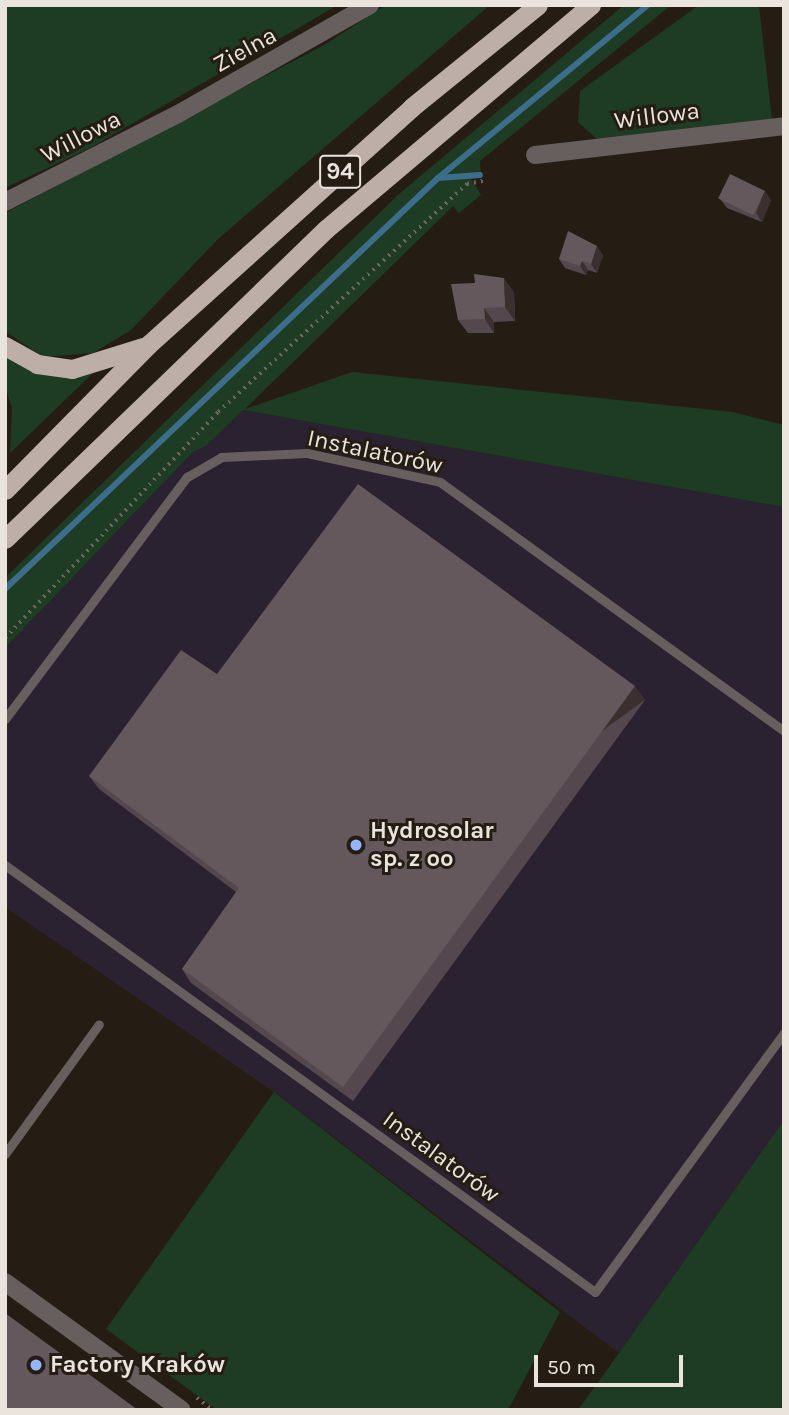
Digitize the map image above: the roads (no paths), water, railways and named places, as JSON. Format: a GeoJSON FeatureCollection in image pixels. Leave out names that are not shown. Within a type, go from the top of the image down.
{"type":"FeatureCollection","features":[{"type":"Feature","properties":{"kind":"highway","name":"94"},"geometry":{"type":"LineString","coordinates":[[5,490],[148,345],[412,107],[538,5]]}},
{"type":"Feature","properties":{"kind":"highway","name":"94"},"geometry":{"type":"LineString","coordinates":[[5,539],[326,229],[591,5]]}},
{"type":"Feature","properties":{"kind":"highway"},"geometry":{"type":"LineString","coordinates":[[5,346],[37,364],[72,369],[148,345]]}},
{"type":"Feature","properties":{"kind":"street","name":"Zielna"},"geometry":{"type":"LineString","coordinates":[[178,114],[370,5]]}},
{"type":"Feature","properties":{"kind":"street","name":"Willowa"},"geometry":{"type":"LineString","coordinates":[[5,202],[178,114]]}},
{"type":"Feature","properties":{"kind":"street","name":"Willowa"},"geometry":{"type":"LineString","coordinates":[[535,155],[784,126]]}},
{"type":"Feature","properties":{"kind":"street"},"geometry":{"type":"LineString","coordinates":[[5,1282],[182,1410]]}},
{"type":"Feature","properties":{"kind":"lane","name":"Instalatorów"},"geometry":{"type":"LineString","coordinates":[[5,719],[187,477],[220,457],[307,453],[440,482],[784,731]]}},
{"type":"Feature","properties":{"kind":"lane","name":"Instalatorów"},"geometry":{"type":"LineString","coordinates":[[5,865],[595,1292],[784,1033]]}},
{"type":"Feature","properties":{"kind":"lane"},"geometry":{"type":"LineString","coordinates":[[5,1154],[99,1024]]}},
{"type":"Feature","properties":{"kind":"waterway"},"geometry":{"type":"LineString","coordinates":[[5,589],[438,178],[648,5]]}},
{"type":"Feature","properties":{"kind":"waterway"},"geometry":{"type":"LineString","coordinates":[[438,178],[480,175]]}},
{"type":"Feature","properties":{"kind":"place","name":"Hydrosolar sp. z oo"},"geometry":{"type":"Point","coordinates":[356,845]}},
{"type":"Feature","properties":{"kind":"place","name":"Factory Kraków"},"geometry":{"type":"Point","coordinates":[36,1365]}}]}
